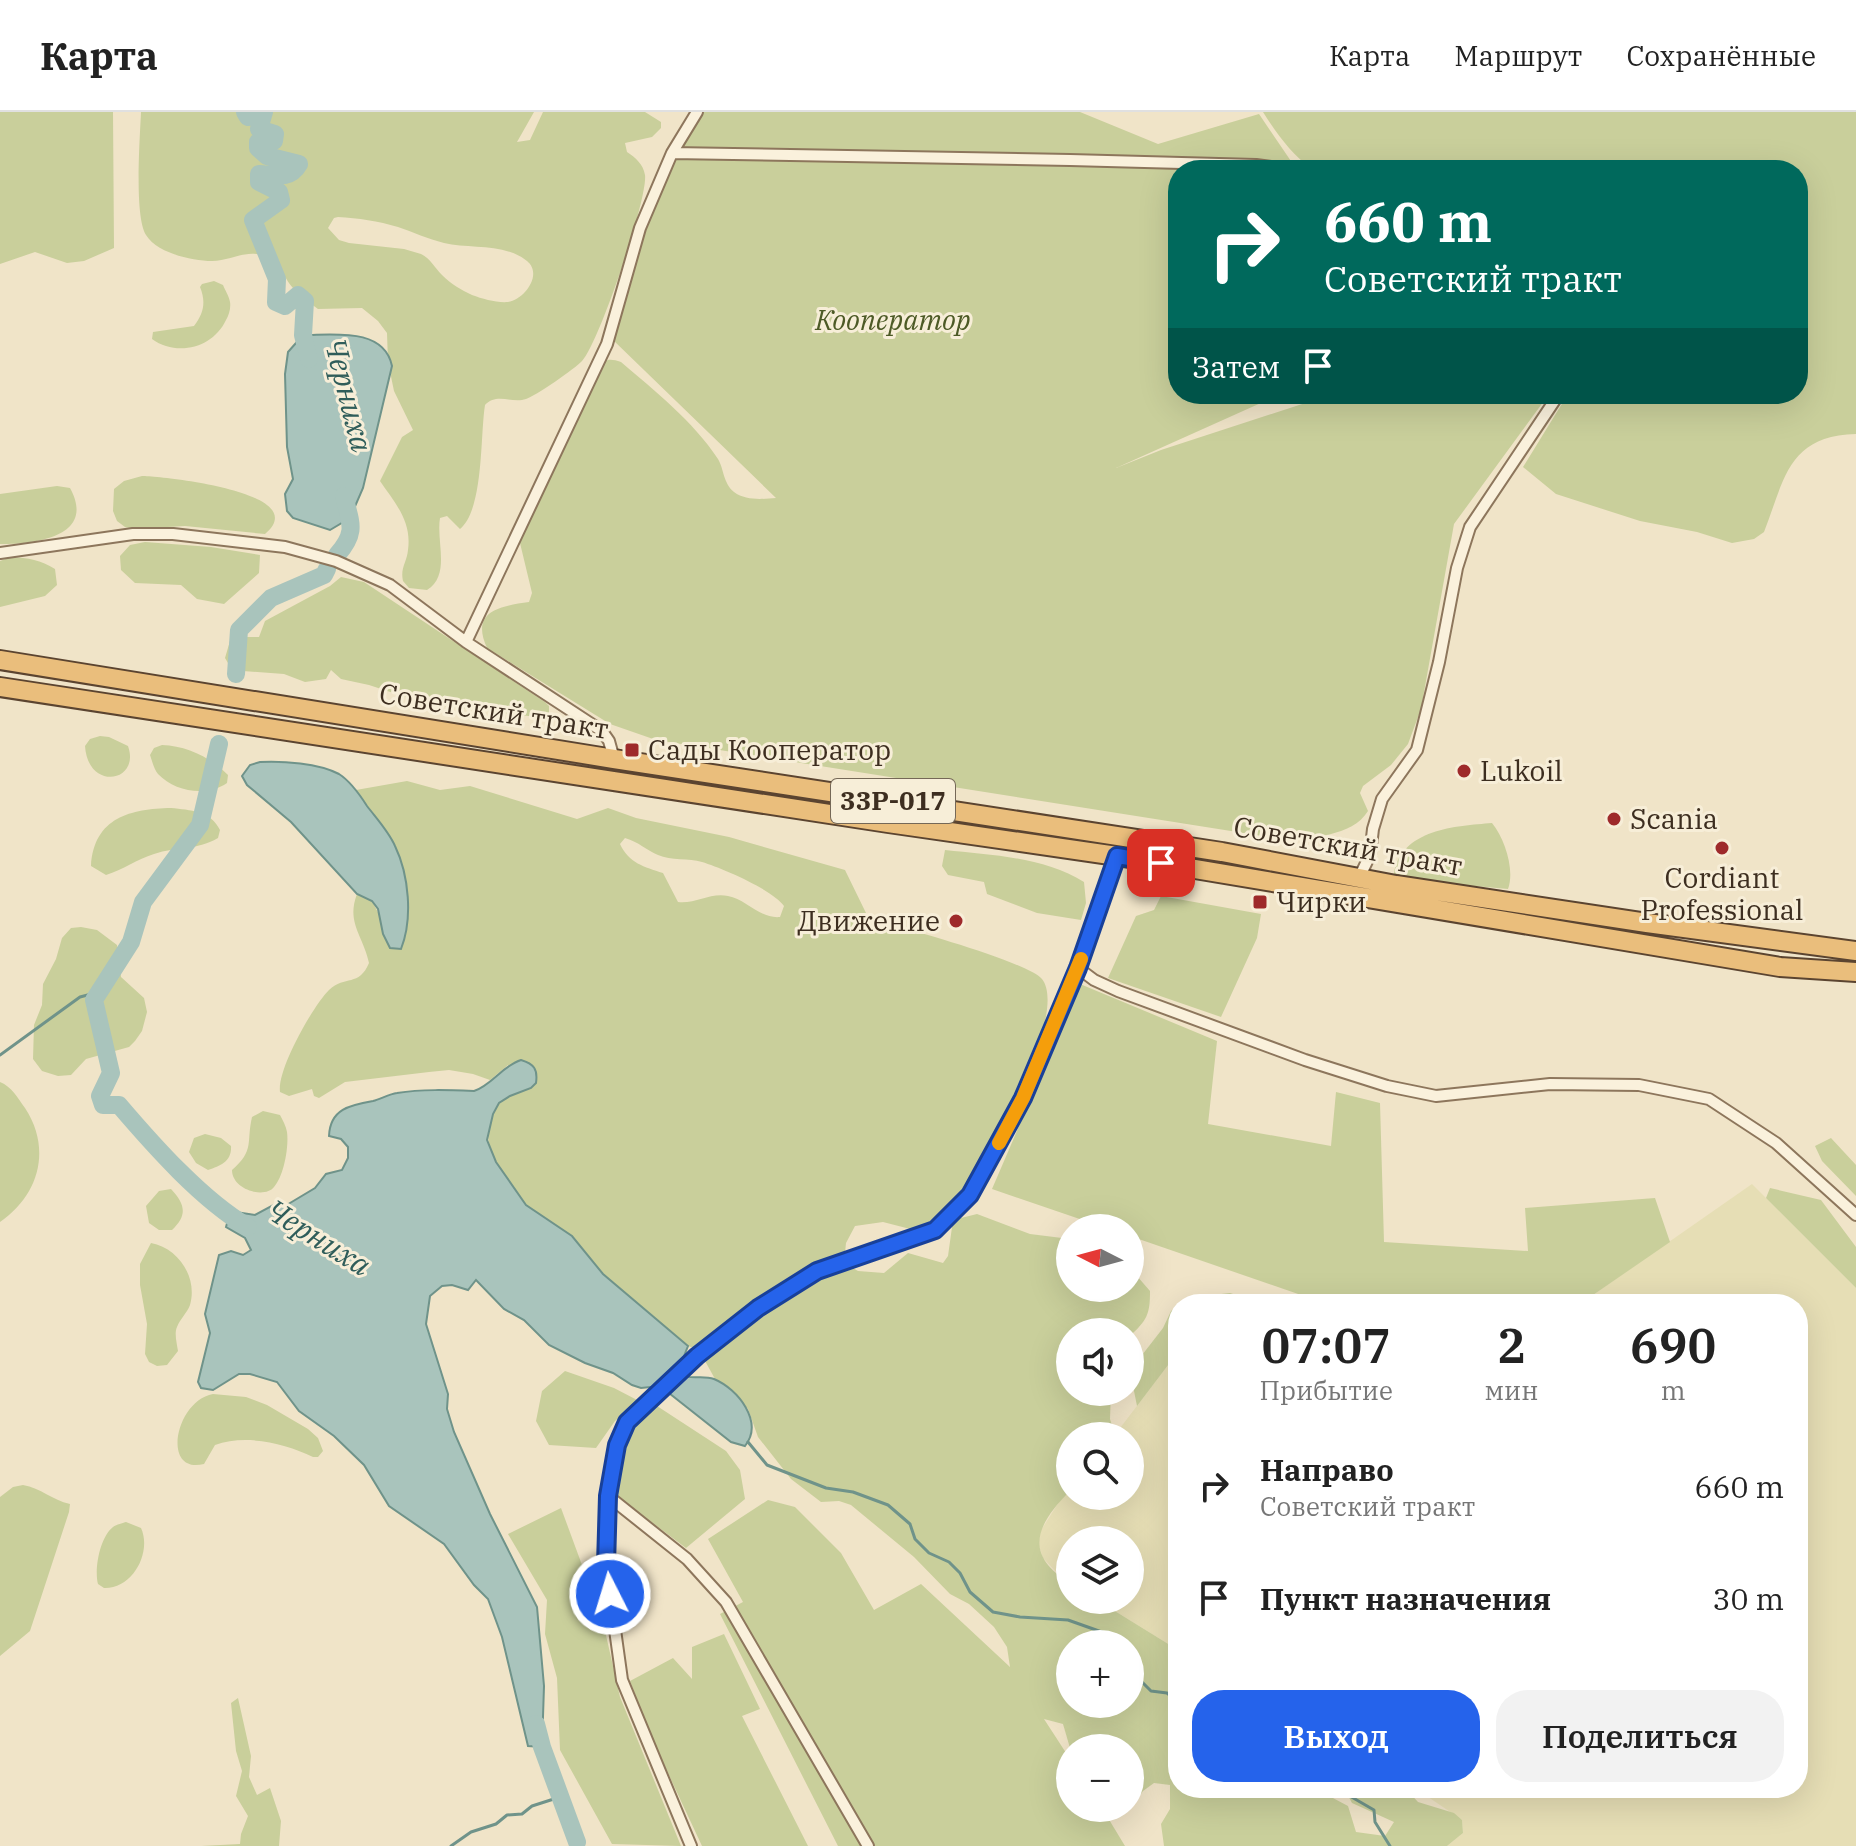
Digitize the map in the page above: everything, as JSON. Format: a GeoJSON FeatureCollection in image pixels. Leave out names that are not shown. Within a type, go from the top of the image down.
{"type":"FeatureCollection","features":[{"type":"Feature","properties":{"kind":"highway","name":"Советский тракт"},"geometry":{"type":"LineString","coordinates":[[0,660],[614,759],[1222,852],[1359,878],[1785,943],[1856,951]]}},
{"type":"Feature","properties":{"kind":"highway","name":"Советский тракт"},"geometry":{"type":"LineString","coordinates":[[0,687],[1117,856],[1780,967],[1856,972]]}},
{"type":"Feature","properties":{"kind":"street"},"geometry":{"type":"LineString","coordinates":[[466,642],[607,344],[640,228],[672,153],[697,112]]}},
{"type":"Feature","properties":{"kind":"street"},"geometry":{"type":"LineString","coordinates":[[672,153],[1168,162]]}},
{"type":"Feature","properties":{"kind":"street"},"geometry":{"type":"LineString","coordinates":[[1359,878],[1370,855],[1373,829],[1382,799],[1417,750],[1439,662],[1457,568],[1470,527],[1552,404]]}},
{"type":"Feature","properties":{"kind":"street"},"geometry":{"type":"LineString","coordinates":[[0,553],[133,534],[173,534],[285,547],[336,561],[390,585],[466,642],[602,731],[609,741],[614,759]]}},
{"type":"Feature","properties":{"kind":"street"},"geometry":{"type":"LineString","coordinates":[[691,1846],[622,1680],[606,1565],[608,1496],[617,1445],[627,1422],[659,1390],[758,1308],[817,1271],[935,1230],[970,1195],[1023,1098],[1078,968],[1117,856]]}},
{"type":"Feature","properties":{"kind":"street"},"geometry":{"type":"LineString","coordinates":[[1078,968],[1094,980],[1118,991],[1305,1060],[1387,1086],[1436,1096],[1550,1084],[1639,1085],[1709,1099],[1776,1143],[1856,1215]]}},
{"type":"Feature","properties":{"kind":"street"},"geometry":{"type":"LineString","coordinates":[[608,1496],[687,1559],[726,1602],[868,1846]]}},
{"type":"Feature","properties":{"kind":"shaded area"},"geometry":{"type":"Polygon","coordinates":[[[1752,1184],[1856,1288],[1856,1846],[1447,1846],[1463,1833],[1462,1820],[1430,1798],[1808,1798],[1808,1294],[1594,1294],[1752,1184]]]}},
{"type":"Feature","properties":{"kind":"shaded area"},"geometry":{"type":"Polygon","coordinates":[[[1168,1365],[1168,1644],[1120,1614],[1144,1614],[1144,1526],[1056,1526],[1056,1572],[1043,1558],[1038,1535],[1056,1507],[1056,1510],[1144,1510],[1144,1422],[1125,1422],[1137,1406],[1144,1406],[1144,1397],[1168,1365]]]}},
{"type":"Feature","properties":{"kind":"green space"},"geometry":{"type":"Polygon","coordinates":[[[0,112],[113,112],[114,248],[84,261],[67,263],[35,252],[0,264],[0,112]]]}},
{"type":"Feature","properties":{"kind":"green space"},"geometry":{"type":"Polygon","coordinates":[[[141,112],[534,112],[517,142],[530,140],[543,112],[645,112],[661,122],[661,128],[652,137],[625,143],[627,152],[643,168],[644,189],[621,271],[589,349],[578,365],[530,397],[521,400],[494,399],[485,405],[480,471],[473,506],[460,529],[447,516],[440,518],[441,567],[439,576],[427,590],[409,588],[403,581],[409,540],[405,521],[380,481],[402,437],[413,430],[394,391],[388,362],[387,333],[362,308],[318,309],[297,292],[267,257],[253,254],[212,261],[195,259],[166,251],[151,241],[142,225],[140,211],[141,112]],[[338,217],[328,228],[339,240],[421,254],[449,281],[476,296],[508,302],[526,291],[533,279],[527,261],[508,251],[444,243],[390,225],[338,217]]]}},
{"type":"Feature","properties":{"kind":"green space","name":"Кооператор"},"geometry":{"type":"Polygon","coordinates":[[[702,112],[1080,112],[1158,144],[1259,114],[1290,160],[1168,160],[1168,404],[1259,404],[1116,468],[1161,450],[1302,404],[1542,404],[1454,524],[1421,709],[1408,744],[1391,765],[1363,786],[1360,793],[1368,811],[1361,820],[1329,834],[1281,839],[656,740],[610,724],[487,648],[482,626],[485,618],[498,609],[529,602],[532,593],[520,543],[522,522],[600,366],[605,362],[621,362],[685,419],[718,459],[734,492],[749,498],[776,498],[613,340],[638,242],[685,140],[702,112]]]}},
{"type":"Feature","properties":{"kind":"green space"},"geometry":{"type":"Polygon","coordinates":[[[1263,112],[1856,112],[1856,434],[1833,437],[1803,452],[1784,478],[1764,532],[1754,539],[1732,543],[1697,532],[1640,521],[1556,494],[1523,467],[1562,404],[1808,404],[1808,160],[1300,160],[1263,112]]]}},
{"type":"Feature","properties":{"kind":"green space"},"geometry":{"type":"Polygon","coordinates":[[[214,281],[223,285],[229,298],[229,314],[220,330],[194,347],[172,348],[152,339],[153,332],[194,326],[203,307],[200,287],[214,281]]]}},
{"type":"Feature","properties":{"kind":"green space"},"geometry":{"type":"Polygon","coordinates":[[[142,476],[229,489],[270,507],[275,519],[265,534],[185,526],[125,527],[117,521],[113,511],[114,489],[124,481],[142,476]]]}},
{"type":"Feature","properties":{"kind":"green space"},"geometry":{"type":"Polygon","coordinates":[[[57,486],[70,488],[76,504],[75,517],[69,527],[44,539],[0,544],[0,494],[57,486]]]}},
{"type":"Feature","properties":{"kind":"green space"},"geometry":{"type":"Polygon","coordinates":[[[145,542],[211,547],[260,555],[259,573],[224,604],[197,599],[181,585],[135,583],[121,570],[120,556],[130,545],[145,542]]]}},
{"type":"Feature","properties":{"kind":"green space"},"geometry":{"type":"Polygon","coordinates":[[[11,557],[45,563],[55,569],[57,585],[45,596],[0,607],[0,561],[11,557]]]}},
{"type":"Feature","properties":{"kind":"green space"},"geometry":{"type":"Polygon","coordinates":[[[341,577],[364,582],[545,702],[549,706],[549,714],[545,718],[427,704],[341,679],[331,670],[326,679],[305,682],[284,674],[243,671],[228,663],[225,658],[234,637],[259,637],[265,621],[341,577]]]}},
{"type":"Feature","properties":{"kind":"green space"},"geometry":{"type":"Polygon","coordinates":[[[100,736],[128,746],[130,758],[121,774],[103,776],[88,761],[85,746],[90,739],[100,736]]]}},
{"type":"Feature","properties":{"kind":"green space"},"geometry":{"type":"Polygon","coordinates":[[[162,745],[189,750],[206,758],[228,775],[227,783],[201,791],[173,785],[158,774],[150,755],[154,748],[162,745]]]}},
{"type":"Feature","properties":{"kind":"green space"},"geometry":{"type":"Polygon","coordinates":[[[407,781],[440,790],[470,786],[577,819],[608,808],[636,818],[729,837],[845,870],[869,924],[899,927],[952,942],[1018,965],[1042,979],[1047,996],[1038,1048],[1012,1109],[975,1176],[955,1199],[918,1231],[883,1222],[855,1226],[846,1243],[844,1263],[858,1271],[884,1273],[908,1253],[943,1263],[948,1256],[953,1220],[977,1214],[1030,1234],[1056,1237],[1056,1302],[1144,1302],[1144,1284],[1150,1291],[1144,1321],[1144,1318],[1056,1318],[1056,1406],[1110,1406],[1111,1422],[1056,1422],[1056,1507],[1049,1515],[1040,1538],[1040,1550],[1045,1561],[1056,1573],[1056,1614],[1120,1614],[1168,1644],[1168,1785],[1154,1783],[1144,1790],[1144,1734],[1066,1734],[1063,1724],[1044,1719],[1056,1737],[1056,1822],[1110,1822],[1125,1846],[838,1846],[720,1614],[743,1602],[708,1539],[768,1500],[795,1507],[841,1553],[874,1610],[921,1584],[1010,1667],[1007,1647],[994,1627],[969,1604],[950,1594],[914,1557],[851,1505],[839,1501],[821,1502],[791,1479],[758,1437],[748,1409],[728,1387],[715,1379],[699,1350],[688,1346],[624,1294],[572,1237],[518,1197],[500,1172],[489,1144],[491,1116],[498,1104],[531,1088],[508,1065],[490,1080],[449,1070],[345,1082],[319,1098],[314,1096],[312,1089],[289,1096],[280,1092],[290,1054],[314,1009],[329,990],[361,975],[369,963],[354,921],[357,894],[372,901],[382,920],[383,934],[401,949],[407,918],[405,880],[387,835],[356,790],[407,781]],[[625,838],[620,844],[633,860],[663,873],[678,902],[728,896],[766,915],[780,917],[784,906],[746,880],[702,862],[654,853],[625,838]]]}},
{"type":"Feature","properties":{"kind":"green space"},"geometry":{"type":"Polygon","coordinates":[[[171,808],[199,813],[211,819],[220,830],[218,838],[202,845],[154,854],[106,875],[91,866],[99,836],[107,826],[129,814],[171,808]]]}},
{"type":"Feature","properties":{"kind":"green space"},"geometry":{"type":"Polygon","coordinates":[[[1492,823],[1508,855],[1508,889],[1394,874],[1407,847],[1419,839],[1447,829],[1492,823]]]}},
{"type":"Feature","properties":{"kind":"green space"},"geometry":{"type":"Polygon","coordinates":[[[945,850],[1035,862],[1084,882],[1086,903],[1081,920],[1037,913],[987,894],[984,882],[948,875],[942,866],[945,850]]]}},
{"type":"Feature","properties":{"kind":"green space"},"geometry":{"type":"Polygon","coordinates":[[[1161,896],[1261,914],[1257,938],[1221,1017],[1108,978],[1136,916],[1154,910],[1161,896]]]}},
{"type":"Feature","properties":{"kind":"green space"},"geometry":{"type":"Polygon","coordinates":[[[71,928],[97,930],[117,945],[121,977],[144,998],[147,1012],[142,1031],[129,1047],[86,1059],[71,1075],[58,1076],[42,1071],[33,1059],[34,1025],[42,1005],[43,984],[56,959],[62,938],[71,928]]]}},
{"type":"Feature","properties":{"kind":"green space"},"geometry":{"type":"Polygon","coordinates":[[[1080,984],[1217,1041],[1208,1124],[1331,1146],[1336,1092],[1380,1103],[1384,1242],[1528,1251],[1525,1208],[1655,1198],[1670,1242],[1595,1294],[1298,1294],[1144,1241],[1144,1214],[1065,1214],[992,1189],[1080,984]]]}},
{"type":"Feature","properties":{"kind":"green space"},"geometry":{"type":"Polygon","coordinates":[[[0,1082],[25,1108],[38,1139],[39,1155],[32,1185],[24,1199],[0,1222],[0,1082]]]}},
{"type":"Feature","properties":{"kind":"green space"},"geometry":{"type":"Polygon","coordinates":[[[263,1111],[280,1115],[287,1130],[287,1145],[278,1182],[270,1191],[257,1192],[237,1183],[232,1170],[247,1151],[252,1117],[263,1111]]]}},
{"type":"Feature","properties":{"kind":"green space"},"geometry":{"type":"Polygon","coordinates":[[[205,1134],[221,1138],[231,1146],[230,1156],[225,1162],[208,1170],[196,1163],[189,1152],[194,1138],[205,1134]]]}},
{"type":"Feature","properties":{"kind":"green space"},"geometry":{"type":"Polygon","coordinates":[[[1831,1138],[1856,1165],[1856,1196],[1822,1161],[1815,1146],[1831,1138]]]}},
{"type":"Feature","properties":{"kind":"green space"},"geometry":{"type":"Polygon","coordinates":[[[1770,1188],[1821,1200],[1856,1247],[1856,1288],[1766,1198],[1770,1188]]]}},
{"type":"Feature","properties":{"kind":"green space"},"geometry":{"type":"Polygon","coordinates":[[[171,1189],[182,1205],[181,1219],[172,1230],[159,1230],[149,1223],[146,1206],[159,1191],[171,1189]]]}},
{"type":"Feature","properties":{"kind":"green space"},"geometry":{"type":"Polygon","coordinates":[[[151,1243],[170,1251],[184,1265],[192,1295],[189,1308],[176,1329],[178,1351],[167,1365],[157,1366],[149,1362],[145,1354],[147,1324],[140,1285],[140,1264],[151,1243]]]}},
{"type":"Feature","properties":{"kind":"green space"},"geometry":{"type":"Polygon","coordinates":[[[1168,1317],[1168,1365],[1144,1397],[1144,1353],[1168,1317]]]}},
{"type":"Feature","properties":{"kind":"green space"},"geometry":{"type":"Polygon","coordinates":[[[565,1371],[614,1388],[639,1401],[615,1421],[596,1448],[549,1445],[536,1421],[542,1391],[565,1371]]]}},
{"type":"Feature","properties":{"kind":"green space"},"geometry":{"type":"Polygon","coordinates":[[[213,1394],[246,1397],[267,1405],[308,1429],[318,1438],[323,1451],[318,1457],[313,1457],[278,1444],[239,1440],[215,1445],[204,1464],[190,1464],[182,1459],[178,1449],[182,1422],[200,1399],[213,1394]]]}},
{"type":"Feature","properties":{"kind":"green space"},"geometry":{"type":"Polygon","coordinates":[[[657,1406],[726,1451],[740,1470],[745,1499],[686,1548],[618,1497],[615,1467],[621,1445],[634,1426],[657,1406]]]}},
{"type":"Feature","properties":{"kind":"green space"},"geometry":{"type":"Polygon","coordinates":[[[23,1485],[70,1504],[69,1512],[30,1631],[0,1656],[0,1497],[13,1487],[23,1485]]]}},
{"type":"Feature","properties":{"kind":"green space"},"geometry":{"type":"Polygon","coordinates":[[[561,1508],[603,1622],[620,1697],[681,1846],[612,1844],[560,1750],[557,1678],[545,1634],[547,1600],[508,1534],[561,1508]]]}},
{"type":"Feature","properties":{"kind":"green space"},"geometry":{"type":"Polygon","coordinates":[[[126,1522],[141,1528],[144,1538],[142,1558],[124,1582],[104,1588],[98,1584],[97,1578],[101,1545],[113,1527],[126,1522]]]}},
{"type":"Feature","properties":{"kind":"green space"},"geometry":{"type":"Polygon","coordinates":[[[724,1634],[760,1709],[742,1716],[808,1846],[702,1846],[653,1741],[630,1681],[673,1658],[692,1679],[692,1647],[724,1634]]]}},
{"type":"Feature","properties":{"kind":"green space"},"geometry":{"type":"Polygon","coordinates":[[[238,1698],[251,1756],[249,1777],[257,1795],[270,1788],[281,1821],[279,1846],[201,1846],[240,1844],[248,1816],[236,1796],[242,1771],[236,1751],[231,1703],[238,1698]]]}},
{"type":"Feature","properties":{"kind":"green space"},"geometry":{"type":"Polygon","coordinates":[[[1170,1798],[1333,1798],[1348,1806],[1356,1832],[1385,1836],[1394,1822],[1352,1803],[1349,1798],[1414,1798],[1418,1802],[1454,1813],[1462,1820],[1463,1833],[1447,1846],[1164,1846],[1161,1824],[1170,1809],[1170,1798]]]}},
{"type":"Feature","properties":{"kind":"water"},"geometry":{"type":"Polygon","coordinates":[[[303,335],[368,339],[387,353],[392,366],[363,488],[350,518],[330,530],[293,518],[287,511],[285,494],[293,479],[287,447],[285,374],[288,352],[303,335]]]}},
{"type":"Feature","properties":{"kind":"water"},"geometry":{"type":"Polygon","coordinates":[[[260,762],[300,764],[331,770],[343,777],[358,793],[390,836],[404,870],[408,911],[401,949],[390,948],[383,934],[378,909],[372,901],[357,894],[291,822],[247,785],[242,776],[250,765],[260,762]]]}},
{"type":"Feature","properties":{"kind":"water"},"geometry":{"type":"Polygon","coordinates":[[[521,1060],[534,1068],[536,1083],[499,1103],[493,1114],[487,1140],[496,1162],[526,1205],[572,1236],[603,1274],[688,1346],[678,1371],[686,1376],[714,1379],[732,1390],[746,1407],[752,1427],[745,1446],[731,1442],[660,1386],[641,1388],[632,1385],[613,1373],[549,1345],[524,1320],[504,1309],[476,1280],[468,1290],[452,1285],[442,1286],[430,1296],[426,1324],[448,1394],[447,1409],[454,1432],[490,1514],[537,1607],[544,1686],[542,1747],[528,1746],[502,1637],[488,1599],[444,1544],[389,1506],[364,1465],[334,1436],[299,1411],[277,1382],[239,1374],[213,1390],[201,1388],[198,1382],[210,1333],[205,1314],[219,1255],[231,1251],[243,1255],[251,1250],[245,1238],[226,1227],[229,1216],[236,1212],[255,1215],[277,1203],[285,1206],[315,1188],[326,1174],[342,1170],[348,1158],[348,1147],[341,1139],[329,1136],[333,1120],[343,1110],[397,1093],[474,1091],[521,1060]]]}},
{"type":"Feature","properties":{"kind":"waterway","name":"Черниха"},"geometry":{"type":"LineString","coordinates":[[245,112],[248,117],[252,112]]}},
{"type":"Feature","properties":{"kind":"waterway","name":"Черниха"},"geometry":{"type":"LineString","coordinates":[[264,112],[259,129],[275,134],[274,141],[258,142],[258,148],[267,156],[299,164],[287,174],[259,174],[259,182],[279,192],[281,200],[253,220],[277,279],[276,302],[285,306],[298,295],[305,301],[303,335],[309,359]]}},
{"type":"Feature","properties":{"kind":"waterway","name":"Черниха"},"geometry":{"type":"LineString","coordinates":[[337,555],[348,540],[351,527],[344,496]]}},
{"type":"Feature","properties":{"kind":"waterway","name":"Черниха"},"geometry":{"type":"LineString","coordinates":[[236,674],[239,630],[271,598],[324,575],[327,569]]}},
{"type":"Feature","properties":{"kind":"waterway","name":"Черниха"},"geometry":{"type":"LineString","coordinates":[[219,744],[200,825],[143,902],[131,942],[94,1000],[111,1073],[100,1096],[103,1105],[119,1105],[196,1187],[248,1227]]}},
{"type":"Feature","properties":{"kind":"waterway"},"geometry":{"type":"LineString","coordinates":[[0,1055],[80,997],[99,992]]}},
{"type":"Feature","properties":{"kind":"waterway"},"geometry":{"type":"LineString","coordinates":[[748,1442],[767,1465],[826,1488],[853,1492],[888,1505],[910,1524],[915,1539],[929,1553],[949,1562],[960,1573],[970,1592],[993,1612],[1068,1620],[1096,1630]]}},
{"type":"Feature","properties":{"kind":"waterway"},"geometry":{"type":"LineString","coordinates":[[1144,1684],[1151,1691],[1168,1694]]}},
{"type":"Feature","properties":{"kind":"waterway","name":"Черниха"},"geometry":{"type":"LineString","coordinates":[[536,1724],[577,1842]]}},
{"type":"Feature","properties":{"kind":"waterway"},"geometry":{"type":"LineString","coordinates":[[451,1846],[471,1832],[496,1824],[507,1815],[522,1814],[532,1806],[560,1797]]}},
{"type":"Feature","properties":{"kind":"waterway"},"geometry":{"type":"LineString","coordinates":[[1353,1798],[1374,1810],[1375,1822],[1390,1846]]}},
{"type":"Feature","properties":{"kind":"slow traffic"},"geometry":{"type":"LineString","coordinates":[[999,1143],[1023,1098],[1081,959]]}},
{"type":"Feature","properties":{"kind":"place","name":"Сады Кооператор"},"geometry":{"type":"Point","coordinates":[632,750]}},
{"type":"Feature","properties":{"kind":"place","name":"Lukoil"},"geometry":{"type":"Point","coordinates":[1464,771]}},
{"type":"Feature","properties":{"kind":"place","name":"Scania"},"geometry":{"type":"Point","coordinates":[1614,819]}},
{"type":"Feature","properties":{"kind":"place","name":"Cordiant Professional"},"geometry":{"type":"Point","coordinates":[1722,848]}},
{"type":"Feature","properties":{"kind":"place","name":"Чирки"},"geometry":{"type":"Point","coordinates":[1260,902]}},
{"type":"Feature","properties":{"kind":"place","name":"Движение"},"geometry":{"type":"Point","coordinates":[956,921]}},
{"type":"Feature","properties":{"kind":"route"},"geometry":{"type":"LineString","coordinates":[[610,1594],[606,1565],[608,1496],[617,1445],[627,1422],[697,1356],[758,1308],[817,1271],[935,1230],[970,1195],[1023,1098],[1078,968],[1117,856],[1161,863]]}}]}
